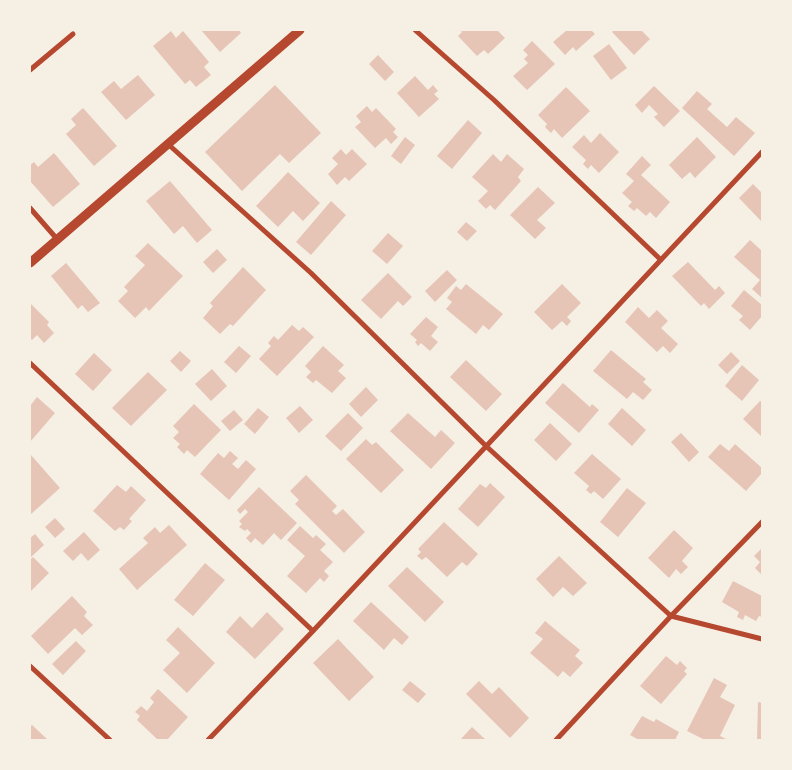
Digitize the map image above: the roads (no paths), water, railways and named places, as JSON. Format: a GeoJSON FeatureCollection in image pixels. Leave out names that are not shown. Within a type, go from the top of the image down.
{"type":"FeatureCollection","features":[{"type":"Feature","properties":{"kind":"street"},"geometry":{"type":"LineString","coordinates":[[30,263],[300,30]]}},
{"type":"Feature","properties":{"kind":"street"},"geometry":{"type":"LineString","coordinates":[[415,30],[494,100],[661,260]]}},
{"type":"Feature","properties":{"kind":"street"},"geometry":{"type":"LineString","coordinates":[[30,70],[73,34]]}},
{"type":"Feature","properties":{"kind":"street"},"geometry":{"type":"LineString","coordinates":[[169,145],[311,272],[486,446],[671,616],[762,638]]}},
{"type":"Feature","properties":{"kind":"street"},"geometry":{"type":"LineString","coordinates":[[208,740],[313,631],[762,152]]}},
{"type":"Feature","properties":{"kind":"street"},"geometry":{"type":"LineString","coordinates":[[30,208],[57,239]]}},
{"type":"Feature","properties":{"kind":"street"},"geometry":{"type":"LineString","coordinates":[[30,363],[313,631]]}},
{"type":"Feature","properties":{"kind":"street"},"geometry":{"type":"LineString","coordinates":[[556,740],[671,616],[762,522]]}},
{"type":"Feature","properties":{"kind":"street"},"geometry":{"type":"LineString","coordinates":[[30,666],[110,740]]}}]}
